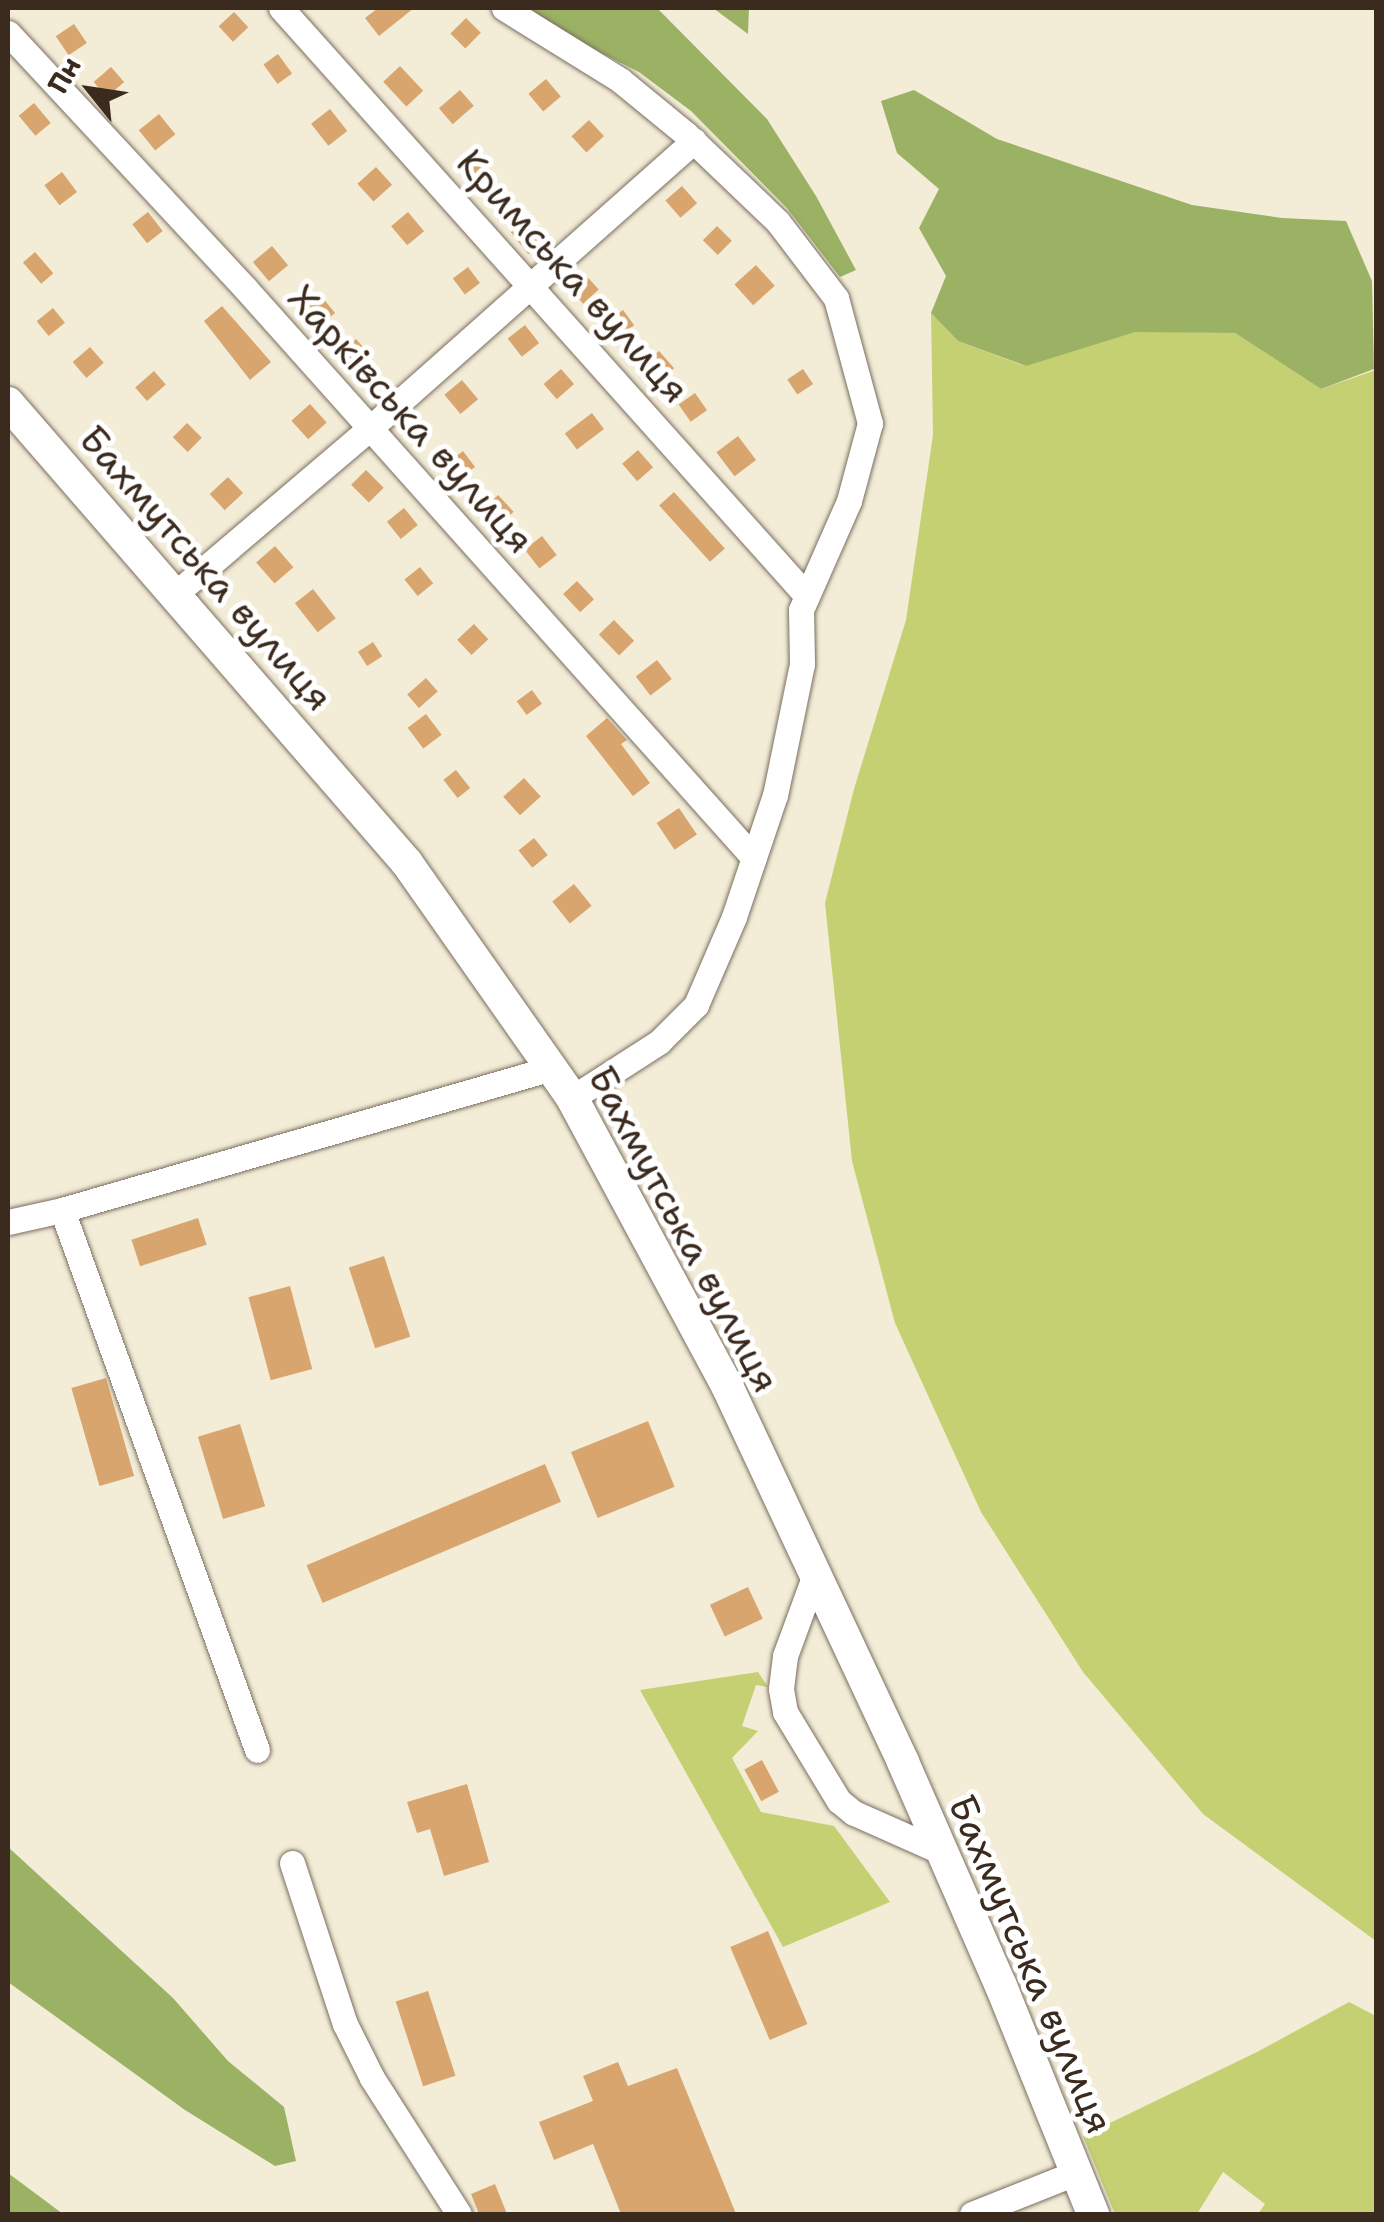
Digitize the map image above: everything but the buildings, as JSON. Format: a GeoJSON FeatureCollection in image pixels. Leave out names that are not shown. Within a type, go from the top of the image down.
{"type":"FeatureCollection","features":[{"type":"Feature","properties":{"kind":"main road","name":"Бахмутська вулиця"},"geometry":{"type":"LineString","coordinates":[[8,403],[407,863],[572,1098],[728,1388],[942,1852],[1092,2214]]}},
{"type":"Feature","properties":{"kind":"street","name":"Кримська вулиця"},"geometry":{"type":"LineString","coordinates":[[281,8],[807,596]]}},
{"type":"Feature","properties":{"kind":"street"},"geometry":{"type":"LineString","coordinates":[[504,8],[620,80],[694,141],[778,222],[836,298],[870,423],[849,500],[800,610],[802,664],[775,794],[696,1005],[659,1042],[572,1098]]}},
{"type":"Feature","properties":{"kind":"street","name":"Харківська вулиця"},"geometry":{"type":"LineString","coordinates":[[8,33],[245,288],[754,858]]}},
{"type":"Feature","properties":{"kind":"street"},"geometry":{"type":"LineString","coordinates":[[175,594],[368,430],[530,282],[694,141]]}},
{"type":"Feature","properties":{"kind":"street"},"geometry":{"type":"LineString","coordinates":[[8,1222],[62,1210],[552,1068]]}},
{"type":"Feature","properties":{"kind":"street"},"geometry":{"type":"LineString","coordinates":[[62,1210],[257,1750]]}},
{"type":"Feature","properties":{"kind":"street"},"geometry":{"type":"LineString","coordinates":[[814,1577],[785,1656],[781,1689],[785,1712],[839,1802],[854,1813],[942,1852]]}},
{"type":"Feature","properties":{"kind":"street"},"geometry":{"type":"LineString","coordinates":[[292,1862],[345,2024],[372,2078],[459,2214]]}},
{"type":"Feature","properties":{"kind":"street"},"geometry":{"type":"LineString","coordinates":[[972,2214],[1075,2173]]}},
{"type":"Feature","properties":{"kind":"green space"},"geometry":{"type":"Polygon","coordinates":[[[530,8],[657,8],[767,119],[816,196],[856,270],[840,277],[787,208],[691,111],[639,72],[564,34],[530,8]]]}},
{"type":"Feature","properties":{"kind":"green space"},"geometry":{"type":"Polygon","coordinates":[[[713,8],[749,8],[748,34],[713,8]]]}},
{"type":"Feature","properties":{"kind":"green space"},"geometry":{"type":"Polygon","coordinates":[[[914,90],[997,139],[1192,205],[1282,218],[1346,221],[1372,281],[1374,369],[1321,389],[1235,333],[1135,332],[1026,366],[958,341],[931,313],[946,276],[919,228],[939,189],[897,153],[881,101],[914,90]]]}},
{"type":"Feature","properties":{"kind":"green space"},"geometry":{"type":"Polygon","coordinates":[[[931,313],[958,341],[1025,366],[1135,331],[1235,333],[1321,389],[1376,370],[1376,1941],[1203,1814],[1083,1672],[981,1512],[895,1323],[852,1161],[825,903],[854,789],[906,620],[933,435],[931,313]]]}},
{"type":"Feature","properties":{"kind":"green space"},"geometry":{"type":"Polygon","coordinates":[[[758,1672],[768,1687],[756,1685],[742,1726],[758,1731],[732,1758],[761,1812],[834,1826],[890,1902],[783,1947],[640,1690],[758,1672]]]}},
{"type":"Feature","properties":{"kind":"green space"},"geometry":{"type":"Polygon","coordinates":[[[8,1847],[173,1998],[228,2061],[284,2107],[296,2161],[275,2166],[185,2110],[8,1982],[8,1847]]]}},
{"type":"Feature","properties":{"kind":"green space"},"geometry":{"type":"Polygon","coordinates":[[[1349,2002],[1376,2016],[1376,2214],[1258,2214],[1265,2204],[1223,2172],[1197,2214],[1115,2214],[1083,2136],[1257,2052],[1349,2002]]]}},
{"type":"Feature","properties":{"kind":"green space"},"geometry":{"type":"Polygon","coordinates":[[[8,2173],[63,2214],[8,2214],[8,2173]]]}}]}
